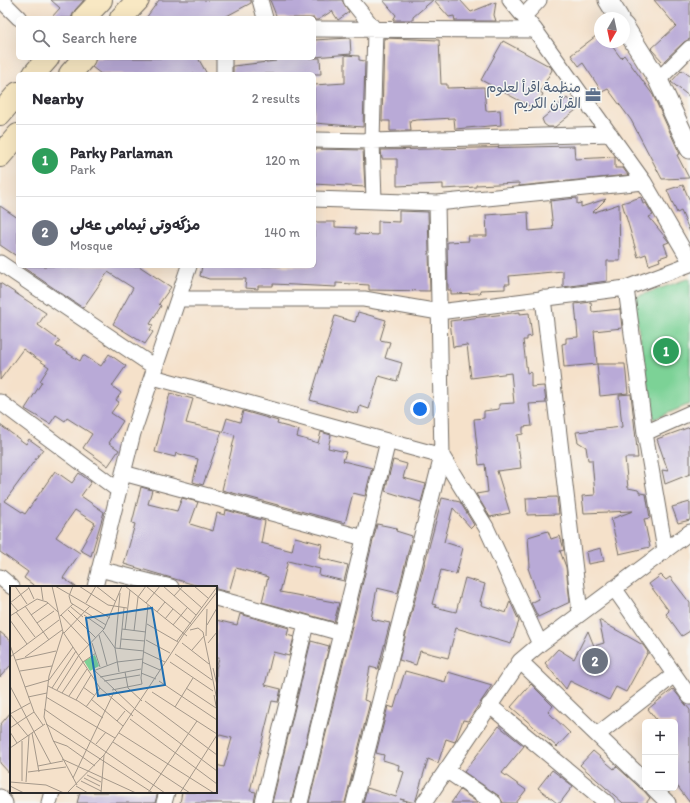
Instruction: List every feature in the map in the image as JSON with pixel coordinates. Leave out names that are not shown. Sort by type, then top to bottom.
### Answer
[{"type":"main road","points":[[86,16],[101,0]]},
{"type":"main road","points":[[123,16],[138,0]]},
{"type":"main road","points":[[36,72],[46,60]]},
{"type":"main road","points":[[0,114],[16,95]]},
{"type":"street","points":[[1,0],[17,16]]},
{"type":"street","points":[[260,0],[264,16]]},
{"type":"street","points":[[351,0],[375,30],[372,141],[374,200]]},
{"type":"street","points":[[510,0],[524,16],[644,182],[690,261]]},
{"type":"street","points":[[524,16],[539,0]]},
{"type":"street","points":[[608,0],[615,12]]},
{"type":"street","points":[[316,29],[534,30]]},
{"type":"street","points":[[630,36],[658,80],[690,149]]},
{"type":"street","points":[[658,80],[690,48]]},
{"type":"street","points":[[224,60],[224,72]]},
{"type":"street","points":[[316,140],[372,141],[610,134]]},
{"type":"street","points":[[316,199],[437,203],[644,182]]},
{"type":"street","points":[[354,803],[442,456],[437,203]]},
{"type":"street","points":[[0,263],[154,373],[442,456],[486,527],[540,644]]},
{"type":"street","points":[[180,299],[364,298],[440,312],[626,288],[690,264]]},
{"type":"street","points":[[95,586],[133,433],[180,299],[188,268]]},
{"type":"street","points":[[626,288],[645,433],[665,550]]},
{"type":"street","points":[[543,298],[580,613]]},
{"type":"street","points":[[0,402],[118,490]]},
{"type":"street","points":[[645,433],[690,413]]},
{"type":"street","points":[[300,803],[388,441]]},
{"type":"street","points":[[123,473],[364,538]]},
{"type":"street","points":[[424,803],[520,661],[580,613],[690,532]]},
{"type":"street","points":[[99,569],[167,586]]},
{"type":"street","points":[[0,578],[11,586]]},
{"type":"street","points":[[614,588],[690,697]]},
{"type":"street","points":[[217,599],[341,632]]},
{"type":"street","points":[[263,803],[306,624]]},
{"type":"street","points":[[520,661],[642,778]]},
{"type":"street","points":[[597,735],[674,675]]},
{"type":"street","points":[[490,705],[607,803]]},
{"type":"street","points":[[446,770],[494,803]]},
{"type":"street","points":[[656,791],[668,803]]},
{"type":"street","points":[[49,803],[52,793]]},
{"type":"street","points":[[164,803],[167,793]]},
{"type":"street","points":[[0,797],[6,803]]},
{"type":"green space","points":[[690,278],[690,404],[654,419],[633,298]]},
{"type":"building","points":[[51,0],[84,0],[72,16],[53,16],[60,8]]},
{"type":"building","points":[[159,0],[251,0],[251,3],[227,16],[147,16]]},
{"type":"building","points":[[270,0],[342,0],[349,12],[338,20],[332,11],[318,20],[316,20],[316,16],[276,16]]},
{"type":"building","points":[[383,0],[433,0],[413,17],[413,20],[393,20],[396,15]]},
{"type":"building","points":[[434,0],[460,0],[471,12],[496,2],[494,15],[496,21],[455,21],[454,16],[449,17]]},
{"type":"building","points":[[654,0],[690,0],[690,39],[684,42],[663,62],[651,49],[676,26]]},
{"type":"building","points":[[350,38],[351,54],[316,57],[316,40]]},
{"type":"building","points":[[384,38],[439,40],[441,84],[447,84],[447,88],[484,87],[486,111],[500,110],[501,125],[455,129],[454,118],[417,120],[410,121],[411,131],[390,131],[390,121],[382,121]]},
{"type":"building","points":[[594,38],[594,48],[614,48],[621,58],[624,55],[653,95],[680,154],[677,155],[689,178],[662,179],[631,120],[608,89],[602,92],[583,63],[579,66],[571,55]]},
{"type":"building","points":[[503,41],[551,67],[552,70],[540,92],[543,94],[535,109],[481,80]]},
{"type":"building","points":[[345,55],[359,56],[359,60],[365,61],[363,127],[316,123],[316,85],[345,83]]},
{"type":"building","points":[[316,58],[320,58],[321,74],[316,74],[316,72],[233,72],[233,66],[276,61],[316,60]]},
{"type":"building","points":[[95,60],[199,60],[206,72],[98,72],[92,67]]},
{"type":"building","points":[[682,70],[690,76],[690,97],[671,82]]},
{"type":"building","points":[[567,98],[576,110],[555,127],[548,127],[544,124],[542,119]]},
{"type":"building","points":[[574,146],[575,159],[615,157],[615,168],[623,168],[628,175],[519,186],[519,183],[476,185],[476,187],[443,189],[443,184],[397,186],[397,159],[382,159],[381,150]]},
{"type":"building","points":[[316,149],[363,150],[365,187],[316,184]]},
{"type":"building","points":[[683,185],[690,201],[690,232],[681,211],[677,213],[667,190]]},
{"type":"building","points":[[641,197],[643,204],[646,203],[653,215],[649,217],[669,242],[664,244],[668,255],[659,258],[660,261],[649,265],[646,254],[638,257],[622,203]]},
{"type":"building","points":[[577,198],[577,204],[581,203],[581,207],[606,199],[592,213],[619,204],[620,261],[607,261],[607,281],[563,287],[563,271],[509,276],[510,284],[505,284],[505,289],[480,290],[481,293],[451,294],[451,290],[448,290],[447,242],[469,241],[468,236],[487,236],[486,215],[528,212],[529,231],[553,229],[550,201]]},
{"type":"building","points":[[0,206],[16,217],[16,256],[0,245]]},
{"type":"building","points":[[399,211],[428,212],[430,291],[369,290],[369,285],[336,283],[336,287],[273,284],[273,286],[258,286],[258,289],[245,288],[246,279],[209,279],[200,276],[202,268],[316,268],[316,222],[335,222],[335,227],[356,228],[355,234],[378,235],[378,221],[399,222]]},
{"type":"building","points":[[24,268],[142,268],[171,287],[159,304],[161,306],[150,324],[153,325],[150,330],[153,332],[145,344],[113,324],[133,288],[108,272],[83,308]]},
{"type":"building","points":[[0,283],[46,313],[38,325],[60,341],[56,346],[80,361],[83,355],[101,366],[109,354],[126,366],[112,386],[121,393],[116,400],[119,402],[111,413],[123,421],[109,443],[119,450],[108,466],[83,448],[92,434],[67,418],[65,421],[56,415],[50,424],[25,409],[42,382],[40,381],[49,367],[23,349],[0,380]]},
{"type":"building","points":[[591,302],[592,312],[620,309],[622,328],[594,331],[597,364],[564,367],[562,344],[566,343],[566,338],[578,337],[575,304]]},
{"type":"building","points":[[358,312],[386,320],[380,340],[390,342],[385,358],[402,363],[397,381],[379,376],[369,409],[360,406],[358,414],[310,400],[335,316],[355,322]]},
{"type":"building","points":[[520,312],[520,314],[529,313],[532,336],[527,337],[527,340],[523,340],[527,373],[531,372],[531,387],[544,386],[546,403],[529,404],[532,426],[523,427],[523,434],[517,435],[521,468],[497,471],[510,513],[490,517],[476,494],[488,492],[485,464],[479,465],[474,419],[484,418],[484,411],[499,409],[499,404],[514,403],[511,373],[471,378],[467,345],[453,347],[450,321]]},
{"type":"building","points":[[597,364],[625,364],[628,393],[600,396]]},
{"type":"building","points":[[170,393],[193,399],[186,423],[222,431],[203,485],[193,482],[198,459],[176,453],[175,457],[155,452]]},
{"type":"building","points":[[631,394],[638,458],[625,458],[628,488],[638,490],[640,493],[646,494],[650,518],[644,519],[650,547],[619,554],[611,519],[633,511],[584,513],[582,496],[595,495],[592,460],[588,460],[586,447],[578,442],[576,432],[622,427],[619,395]]},
{"type":"building","points":[[243,411],[278,421],[277,424],[299,430],[297,437],[318,443],[321,432],[331,435],[328,448],[346,452],[343,461],[372,468],[365,496],[353,493],[345,523],[222,490],[235,435],[223,431],[227,418],[240,422]]},
{"type":"building","points":[[0,425],[26,444],[29,439],[43,449],[5,501],[25,514],[55,471],[72,483],[79,473],[91,482],[81,496],[104,512],[91,556],[80,550],[95,523],[75,510],[56,537],[80,553],[63,578],[75,586],[35,586],[24,578],[28,572],[0,552]]},
{"type":"building","points":[[690,427],[690,474],[665,484],[662,470],[668,471],[657,439]]},
{"type":"building","points":[[393,460],[407,464],[403,478],[426,484],[421,502],[385,491]]},
{"type":"building","points":[[141,487],[152,490],[148,504],[177,511],[182,498],[198,502],[190,524],[213,531],[217,513],[225,515],[226,510],[265,521],[261,543],[292,551],[295,537],[322,544],[319,558],[348,565],[344,581],[319,575],[320,569],[288,561],[280,592],[339,603],[334,622],[262,602],[268,577],[236,568],[229,592],[217,589],[217,586],[199,586],[124,564],[135,524],[132,523]]},
{"type":"building","points":[[557,497],[559,514],[527,515],[526,498]]},
{"type":"building","points":[[442,498],[460,502],[474,525],[471,528],[453,508],[444,542],[463,548],[456,574],[441,570],[432,604],[436,605],[435,607],[456,612],[465,578],[485,584],[480,602],[482,602],[481,605],[506,613],[510,601],[519,621],[511,644],[456,628],[448,658],[420,651],[416,665],[399,660]]},
{"type":"building","points":[[690,502],[690,520],[678,523],[672,507]]},
{"type":"building","points":[[377,524],[397,528],[396,531],[412,536],[398,593],[377,588],[371,619],[390,623],[378,669],[370,667],[364,700],[370,702],[345,803],[309,803]]},
{"type":"building","points":[[548,531],[551,539],[560,536],[564,550],[560,551],[566,567],[570,602],[538,617],[531,603],[539,599],[528,568],[530,567],[528,537]]},
{"type":"building","points":[[601,548],[604,561],[588,564],[586,552]]},
{"type":"building","points":[[661,575],[666,580],[670,577],[690,603],[690,631],[682,636],[666,614],[669,611],[649,584]]},
{"type":"building","points":[[240,614],[289,628],[287,635],[294,637],[289,656],[273,652],[265,685],[281,689],[278,702],[272,701],[250,791],[256,792],[254,803],[180,803],[182,793],[217,793],[217,765],[224,767],[232,738],[217,734],[217,665],[219,657],[217,656],[217,620],[237,625]]},
{"type":"building","points":[[599,620],[643,645],[648,652],[626,692],[616,687],[609,700],[570,681],[566,689],[545,663],[558,649],[574,659],[588,631],[594,646],[604,643]]},
{"type":"building","points":[[0,632],[10,640],[10,666],[0,677]]},
{"type":"building","points":[[311,641],[329,646],[291,803],[272,803]]},
{"type":"building","points":[[405,671],[445,682],[448,672],[492,685],[468,721],[463,720],[455,742],[446,739],[438,763],[428,759],[415,803],[400,799],[407,801],[406,803],[363,803],[367,788],[396,797],[404,772],[398,770],[399,765],[383,760],[384,755],[376,753],[388,706],[394,708]]},
{"type":"building","points":[[531,684],[553,706],[548,712],[570,733],[557,747],[511,707]]},
{"type":"building","points":[[673,689],[690,710],[690,803],[678,787],[678,719],[656,719],[648,709]]},
{"type":"building","points":[[10,713],[10,774],[0,763],[0,725]]},
{"type":"building","points":[[499,726],[524,746],[502,773],[526,790],[516,803],[503,803],[499,796],[464,772]]},
{"type":"building","points":[[593,751],[614,769],[616,766],[650,798],[646,803],[623,803],[580,765]]},
{"type":"building","points":[[552,770],[573,786],[560,803],[557,803],[538,788]]},
{"type":"building","points":[[460,790],[478,803],[451,803]]},
{"type":"building","points":[[80,793],[158,793],[155,803],[77,803]]},
{"type":"place","name":"منظمة اقرأ لعلوم القرآن الكريم","points":[[593,95]]},
{"type":"place","name":"Parky Parlaman","points":[[666,351]]},
{"type":"place","name":"مزگەوتی ئیمامی عەلی","points":[[595,661]]}]
